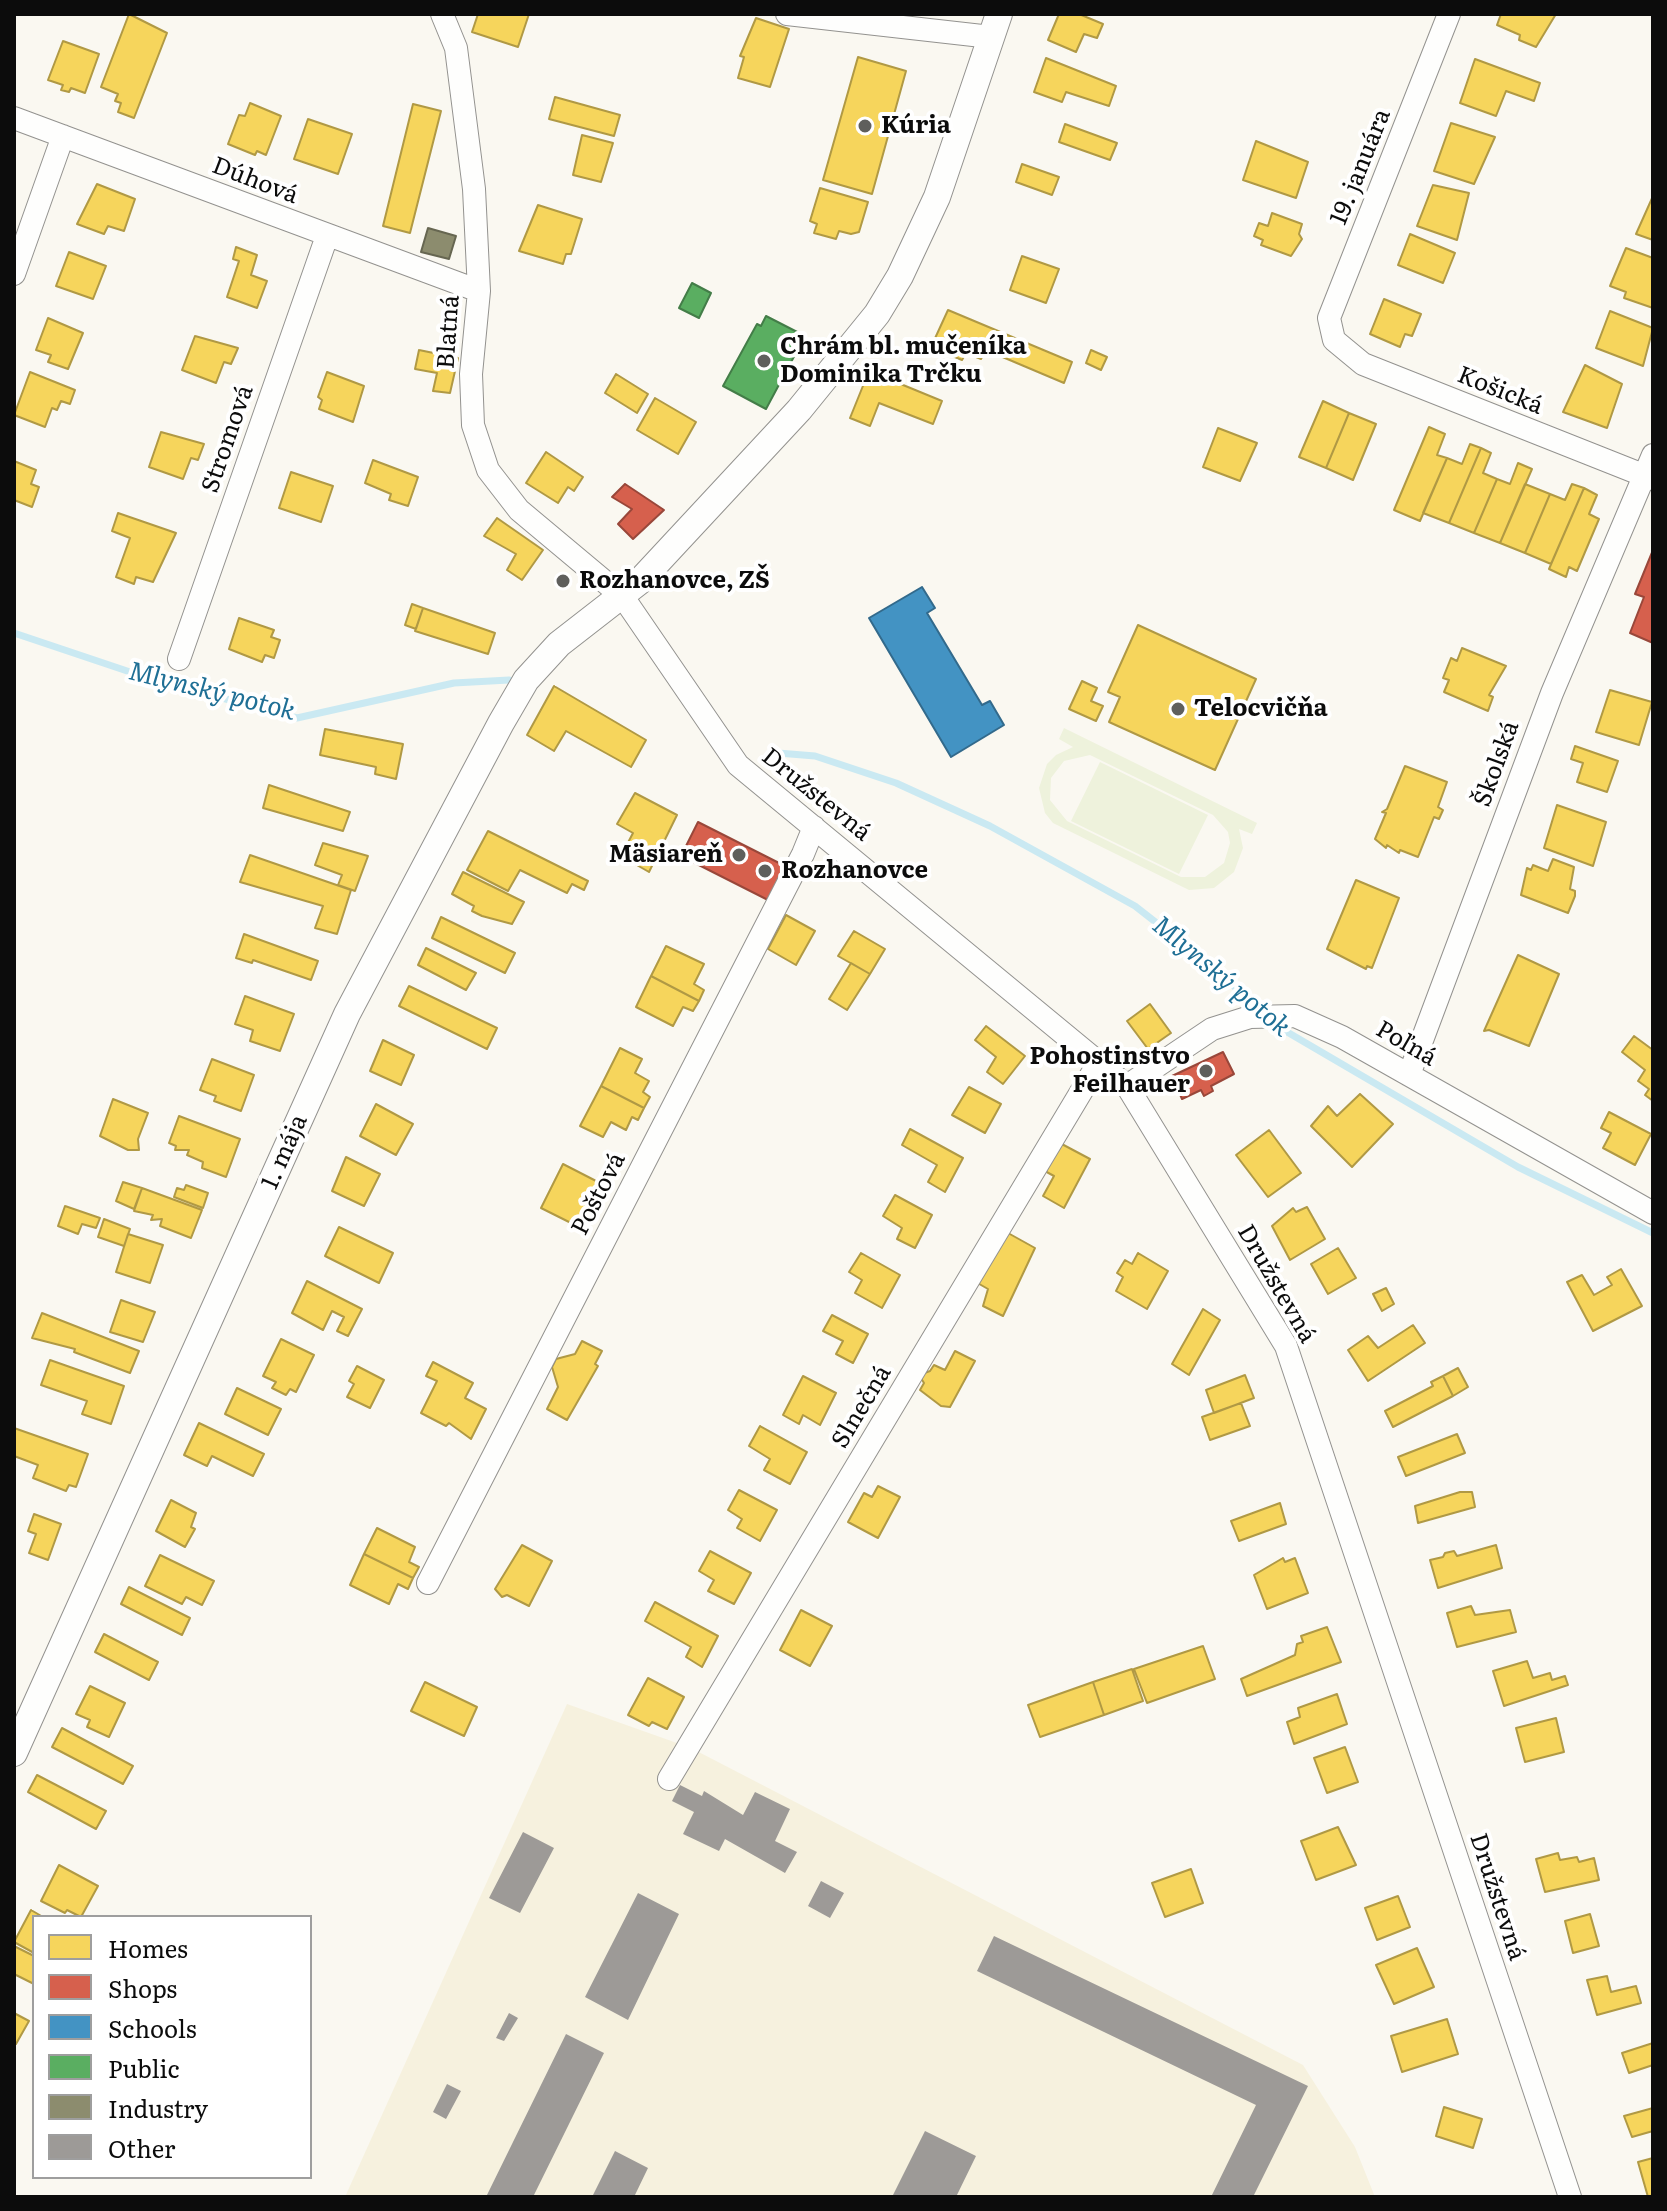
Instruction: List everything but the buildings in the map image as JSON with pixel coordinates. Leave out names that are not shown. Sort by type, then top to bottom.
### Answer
[{"type":"street","name":"Blatná","points":[[442,14],[458,63],[474,189],[479,291],[471,374],[473,425],[488,470],[519,510],[623,597]]},
{"type":"street","points":[[787,14],[995,25]]},
{"type":"street","name":"19. januára","points":[[1334,340],[1329,318],[1449,14]]},
{"type":"street","name":"1. mája","points":[[14,1753],[347,1014],[468,782],[526,680],[559,644],[623,597],[799,410],[877,314],[900,276],[937,197],[995,25]]},
{"type":"street","name":"Dúhová","points":[[14,118],[479,291]]},
{"type":"street","points":[[14,274],[63,136]]},
{"type":"street","name":"Stromová","points":[[179,659],[327,236]]},
{"type":"street","name":"Košická","points":[[1334,340],[1363,364],[1650,470]]},
{"type":"street","name":"Školská","points":[[1409,1075],[1552,693],[1650,470]]},
{"type":"street","name":"Družstevná","points":[[623,597],[738,765],[1127,1086],[1286,1346],[1570,2197]]},
{"type":"street","name":"Poštová","points":[[428,1583],[800,861],[814,827]]},
{"type":"street","name":"Poľná","points":[[1127,1086],[1212,1029],[1250,1017],[1295,1016],[1342,1037],[1653,1213]]},
{"type":"street","name":"Slnečná","points":[[669,1779],[1099,1062]]},
{"type":"shaded area","points":[[567,1704],[691,1748],[1303,2065],[1355,2147],[1375,2197],[345,2197]]},
{"type":"green space","points":[[1064,728],[1257,823],[1252,834],[1239,829],[1243,848],[1234,872],[1214,888],[1189,890],[1053,823],[1045,813],[1039,788],[1047,764],[1056,755],[1073,747],[1059,739]],"holes":[[[1090,755],[1213,815],[1228,832],[1230,843],[1224,863],[1205,877],[1181,877],[1067,821],[1050,800],[1051,778],[1064,761]]]},
{"type":"green space","points":[[1100,762],[1208,815],[1179,874],[1071,821]]},
{"type":"waterway","name":"Mlynský potok","points":[[14,633],[151,679],[297,718],[454,683],[509,680]]},
{"type":"waterway","name":"Mlynský potok","points":[[778,753],[815,756],[896,783],[990,826],[1135,906],[1218,971],[1259,1010]]},
{"type":"waterway","name":"Mlynský potok","points":[[1270,1022],[1518,1167],[1653,1233]]},
{"type":"place","name":"Kúria","points":[[865,126]]},
{"type":"place","name":"Chrám bl. mučeníka Dominika Trčku","points":[[764,361]]},
{"type":"place","name":"Rozhanovce, ZŠ","points":[[563,581]]},
{"type":"place","name":"Telocvičňa","points":[[1178,709]]},
{"type":"place","name":"Mäsiareň","points":[[739,855]]},
{"type":"place","name":"Rozhanovce","points":[[765,871]]},
{"type":"place","name":"Pohostinstvo Feilhauer","points":[[1206,1071]]}]
